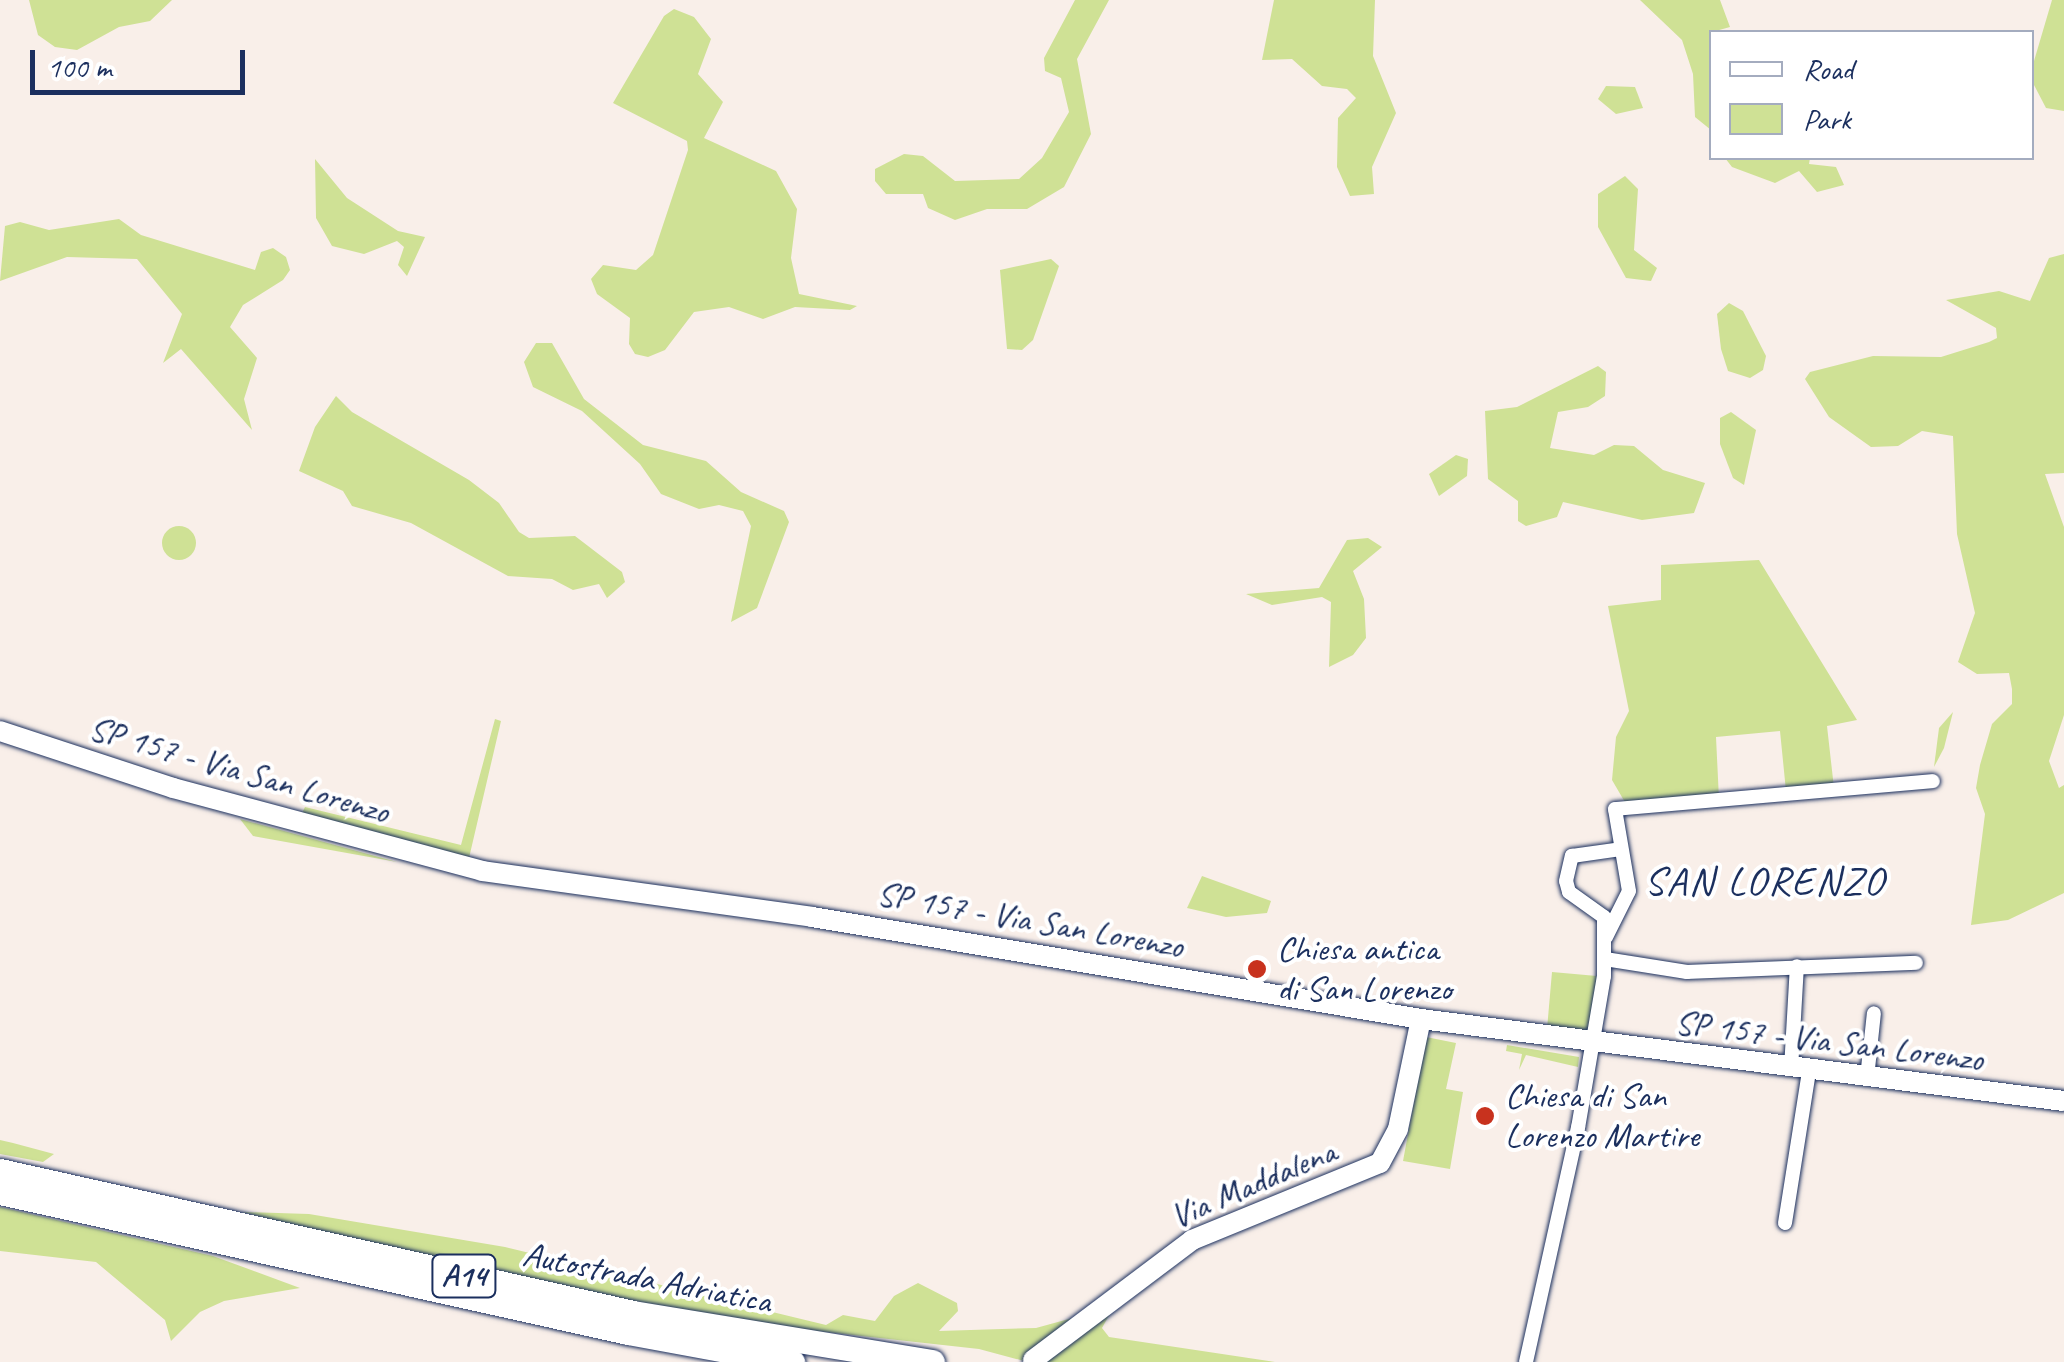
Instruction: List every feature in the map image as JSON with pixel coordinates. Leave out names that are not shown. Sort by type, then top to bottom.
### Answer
[{"type":"highway","name":"Autostrada Adriatica","points":[[0,1171],[633,1312],[932,1362]]},
{"type":"highway","name":"Autostrada Adriatica","points":[[0,1192],[628,1332],[792,1362]]},
{"type":"main road","name":"SP 157 - Via San Lorenzo","points":[[0,730],[172,788],[482,871],[812,917],[1421,1019],[1800,1071],[2064,1101]]},
{"type":"main road","name":"Via Maddalena","points":[[1034,1360],[1192,1240],[1380,1163],[1398,1129],[1421,1019]]},
{"type":"street","points":[[1605,938],[1629,891],[1615,809],[1933,781]]},
{"type":"street","points":[[1526,1362],[1594,1044],[1605,960],[1604,917],[1569,892],[1566,880],[1572,856],[1622,849]]},
{"type":"street","points":[[1605,960],[1687,972],[1916,963]]},
{"type":"street","points":[[1785,1223],[1800,1071],[1797,966]]},
{"type":"street","points":[[1867,1078],[1874,1012]]},
{"type":"green space","points":[[29,0],[172,0],[150,21],[119,27],[77,50],[55,47],[38,35]]},
{"type":"green space","points":[[1075,0],[1109,0],[1077,59],[1091,134],[1064,187],[1027,209],[987,209],[955,220],[928,208],[923,194],[886,194],[875,181],[875,169],[904,154],[923,156],[955,181],[1019,179],[1042,158],[1069,112],[1061,78],[1045,71],[1044,58]]},
{"type":"green space","points":[[1274,0],[1375,0],[1373,56],[1396,113],[1372,167],[1374,194],[1350,196],[1337,167],[1338,118],[1356,98],[1347,89],[1322,86],[1292,59],[1262,60]]},
{"type":"green space","points":[[1640,0],[1720,0],[1730,27],[1709,30],[1709,128],[1695,117],[1693,74],[1682,40]]},
{"type":"green space","points":[[2052,0],[2064,0],[2064,111],[2046,108],[2034,85],[2034,61]]},
{"type":"green space","points":[[674,9],[694,17],[711,39],[698,74],[723,102],[704,138],[776,171],[797,209],[791,258],[799,294],[857,306],[850,310],[795,307],[763,319],[729,307],[694,312],[665,350],[648,357],[635,354],[629,344],[630,318],[597,294],[591,279],[603,265],[636,270],[653,255],[688,150],[687,141],[613,103],[664,16]]},
{"type":"green space","points":[[1606,86],[1635,87],[1643,108],[1616,114],[1598,99]]},
{"type":"green space","points":[[315,159],[347,198],[398,231],[425,237],[407,276],[398,265],[404,247],[397,241],[364,254],[332,246],[316,218]]},
{"type":"green space","points":[[1727,160],[1810,160],[1809,164],[1836,167],[1844,185],[1817,192],[1799,171],[1775,183],[1732,167]]},
{"type":"green space","points":[[1625,176],[1638,189],[1634,250],[1657,268],[1651,281],[1626,278],[1598,227],[1598,194]]},
{"type":"green space","points":[[119,219],[141,235],[255,270],[261,252],[273,248],[286,257],[290,270],[283,280],[243,305],[230,327],[257,358],[244,399],[252,430],[181,349],[163,363],[182,314],[137,259],[67,257],[0,281],[5,226],[20,222],[49,230]]},
{"type":"green space","points":[[2064,254],[2064,473],[2045,474],[2064,527],[2064,715],[2049,761],[2059,788],[2064,785],[2064,893],[2008,920],[1971,925],[1985,814],[1976,788],[1992,724],[2012,704],[2012,689],[2009,673],[1977,674],[1958,662],[1975,613],[1957,534],[1953,436],[1922,431],[1898,446],[1871,447],[1829,417],[1805,379],[1810,372],[1873,356],[1941,357],[1989,342],[1997,338],[1996,328],[1946,300],[1999,291],[2030,301],[2049,258]]},
{"type":"green space","points":[[1051,259],[1059,266],[1033,340],[1022,350],[1007,349],[1000,270]]},
{"type":"green space","points":[[1729,303],[1743,311],[1766,356],[1763,370],[1750,378],[1728,371],[1721,349],[1717,314]]},
{"type":"green space","points":[[536,343],[552,343],[584,399],[643,445],[706,461],[741,492],[784,511],[789,522],[757,608],[731,622],[751,526],[743,511],[719,505],[699,509],[661,494],[640,464],[582,411],[533,387],[524,362]]},
{"type":"green space","points":[[1598,366],[1606,372],[1605,396],[1588,407],[1558,412],[1550,448],[1594,455],[1614,445],[1634,446],[1663,470],[1705,483],[1694,513],[1642,520],[1563,502],[1557,517],[1526,526],[1518,521],[1518,501],[1488,479],[1485,411],[1517,407]]},
{"type":"green space","points":[[336,396],[352,412],[469,480],[499,503],[519,532],[529,538],[575,536],[622,572],[625,582],[607,598],[599,584],[573,590],[552,579],[508,576],[411,523],[352,506],[343,491],[299,471],[315,427]]},
{"type":"green space","points":[[1731,412],[1756,430],[1744,485],[1733,478],[1720,444],[1720,418]]},
{"type":"green space","points":[[1456,455],[1468,459],[1467,476],[1439,496],[1429,474]]},
{"type":"green space","points":[[179,526],[191,531],[196,543],[191,555],[179,560],[167,555],[162,543],[167,531]]},
{"type":"green space","points":[[1368,538],[1382,547],[1353,571],[1364,599],[1366,638],[1353,655],[1329,667],[1331,602],[1322,597],[1272,605],[1246,594],[1319,588],[1347,540]]},
{"type":"green space","points":[[1759,560],[1857,720],[1827,726],[1834,788],[1786,791],[1780,731],[1716,737],[1719,799],[1626,804],[1612,780],[1616,737],[1629,711],[1608,606],[1661,600],[1661,565]]},
{"type":"green space","points":[[1953,712],[1944,748],[1934,767],[1939,728]]},
{"type":"green space","points":[[495,719],[501,721],[469,858],[299,819],[305,807],[461,845]]},
{"type":"green space","points":[[240,819],[397,862],[253,836]]},
{"type":"green space","points":[[1202,876],[1271,901],[1267,913],[1226,917],[1187,908]]},
{"type":"green space","points":[[1552,972],[1597,976],[1592,1033],[1547,1029]]},
{"type":"green space","points":[[1426,1037],[1456,1043],[1446,1089],[1463,1092],[1450,1169],[1403,1161]]},
{"type":"green space","points":[[1507,1045],[1579,1057],[1578,1067],[1526,1055],[1519,1070],[1522,1054],[1506,1051]]},
{"type":"green space","points":[[0,1140],[54,1154],[43,1162],[0,1154]]},
{"type":"green space","points":[[0,1207],[213,1256],[300,1288],[224,1301],[200,1312],[171,1341],[165,1320],[96,1262],[0,1251]]},
{"type":"green space","points":[[242,1212],[309,1214],[505,1247],[826,1325],[843,1315],[875,1321],[894,1296],[918,1283],[957,1303],[958,1311],[939,1331],[1036,1328],[1076,1317],[1024,1361],[979,1349],[752,1324],[513,1278]]},
{"type":"green space","points":[[1111,1312],[1102,1328],[1109,1337],[1275,1362],[1036,1362]]},
{"type":"place","name":"Chiesa antica di San Lorenzo","points":[[1257,969]]},
{"type":"place","name":"Chiesa di San Lorenzo Martire","points":[[1485,1116]]},
{"type":"district","name":"SAN LORENZO","points":[[1765,881]]}]
